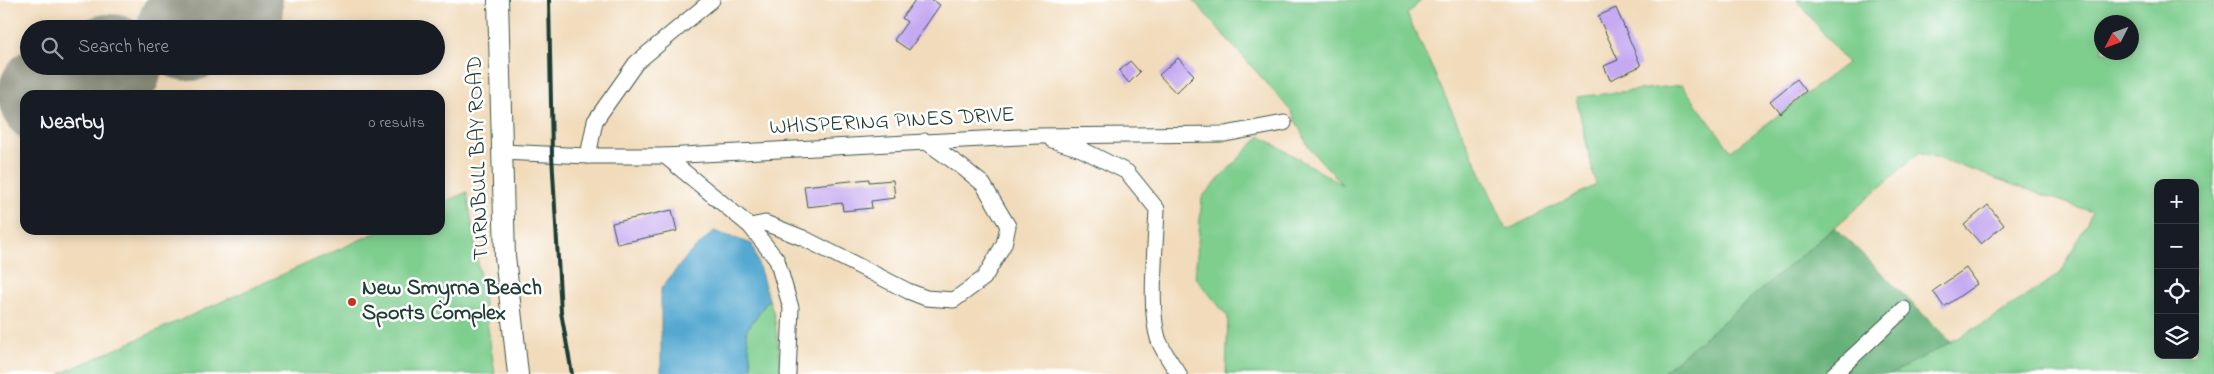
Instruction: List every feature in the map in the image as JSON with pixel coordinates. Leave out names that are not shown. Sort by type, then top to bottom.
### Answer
[{"type":"street","name":"TURNBULL BAY ROAD","points":[[498,0],[505,256],[518,374]]},
{"type":"street","points":[[588,156],[595,121],[636,63],[712,0]]},
{"type":"street","name":"WHISPERING PINES DRIVE","points":[[502,152],[588,156],[665,156],[1039,136],[1225,134],[1284,122]]},
{"type":"street","points":[[1039,136],[1081,149],[1127,172],[1158,209],[1154,306],[1158,339],[1166,357],[1179,374]]},
{"type":"street","points":[[750,226],[766,223],[803,238],[908,291],[926,298],[954,300],[984,278],[1004,244],[1008,226],[983,184],[925,141]]},
{"type":"street","points":[[665,156],[750,226],[777,260],[791,308],[788,374]]},
{"type":"street","points":[[1834,374],[1904,309]]},
{"type":"green space","points":[[1193,0],[1422,0],[1407,14],[1507,230],[1596,185],[1576,97],[1682,85],[1731,151],[1847,63],[1797,0],[2214,0],[2214,374],[1891,374],[1987,322],[2061,273],[2092,212],[1920,152],[1835,227],[1661,374],[1226,374],[1228,317],[1195,277],[1202,197],[1260,136],[1343,185],[1309,148],[1291,111]]},
{"type":"green space","name":"New Smyrna Beach Sports Complex","points":[[467,192],[495,374],[60,374],[371,235],[445,235],[445,202]]},
{"type":"green space","points":[[1835,227],[1951,342],[1891,374],[1661,374]]},
{"type":"green space","points":[[769,299],[774,314],[782,374],[739,374],[752,367],[746,331]]},
{"type":"water","points":[[714,231],[752,244],[769,299],[746,331],[752,367],[739,374],[661,374],[661,288],[689,254]]},
{"type":"building","points":[[915,0],[933,0],[940,5],[909,50],[894,40],[907,22],[902,18]]},
{"type":"building","points":[[1616,8],[1641,66],[1610,80],[1604,66],[1618,60],[1598,16]]},
{"type":"building","points":[[1178,58],[1194,75],[1176,93],[1159,75]]},
{"type":"building","points":[[1130,61],[1140,72],[1129,83],[1119,71]]},
{"type":"building","points":[[1797,79],[1806,91],[1780,113],[1770,101]]},
{"type":"building","points":[[869,179],[869,182],[893,180],[895,198],[871,201],[872,208],[843,211],[842,203],[807,207],[804,186]]},
{"type":"building","points":[[1988,205],[2004,225],[1981,244],[1964,225]]},
{"type":"building","points":[[672,210],[677,231],[617,244],[612,223]]},
{"type":"building","points":[[1966,268],[1977,284],[1944,307],[1933,291]]},
{"type":"taxiway","points":[[211,0],[218,15]]},
{"type":"runway","points":[[208,20],[231,9]]},
{"type":"runway","points":[[60,90],[91,75]]},
{"type":"railway","points":[[549,0],[552,155],[561,312],[572,374]]},
{"type":"place","name":"New Smyrna Beach Sports Complex","points":[[352,302]]}]
